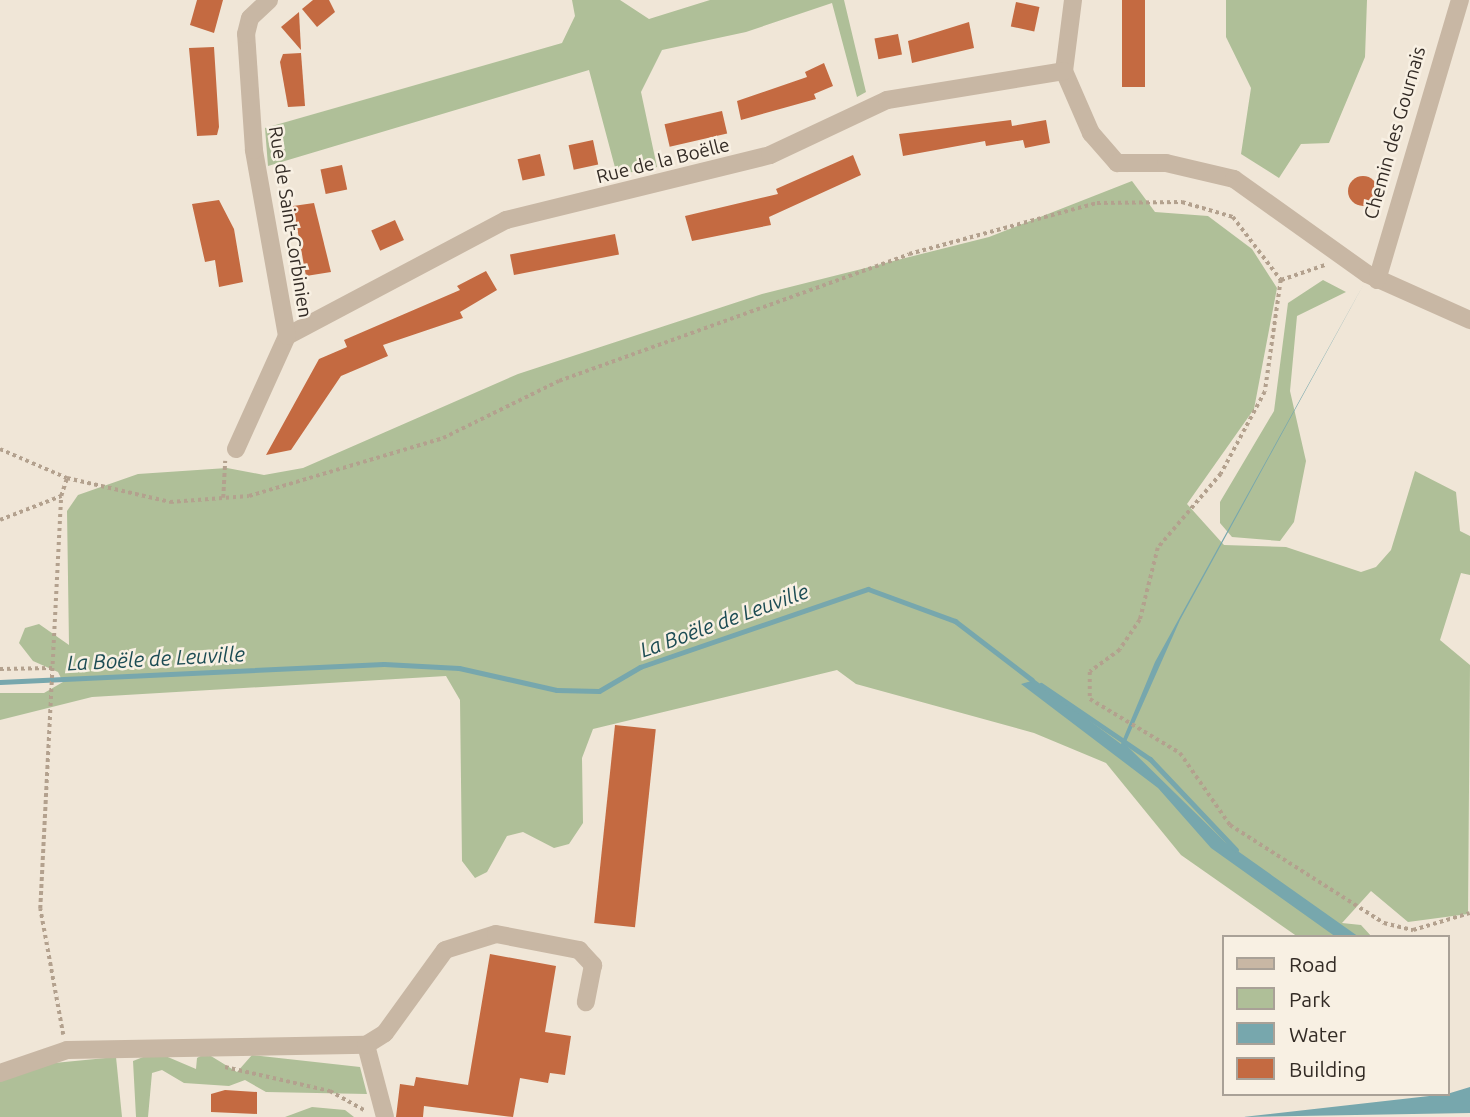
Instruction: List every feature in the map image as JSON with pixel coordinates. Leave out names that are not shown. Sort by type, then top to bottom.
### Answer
[{"type":"street","name":"Rue de Saint-Corbinien","points":[[236,449],[287,336],[254,150],[246,34],[250,18],[269,0]]},
{"type":"street","points":[[1073,0],[1064,72],[1091,133],[1117,163],[1166,163],[1234,180],[1377,280],[1470,320]]},
{"type":"street","name":"Chemin des Gournais","points":[[1377,280],[1428,92],[1460,0]]},
{"type":"street","name":"Rue de la Boëlle","points":[[287,336],[506,220],[770,155],[887,100],[1064,72]]},
{"type":"street","points":[[0,1073],[67,1050],[366,1045],[385,1032],[445,950],[496,934],[579,950],[593,965],[586,1002]]},
{"type":"street","points":[[366,1045],[381,1116]]},
{"type":"path","points":[[0,449],[67,478],[170,502],[223,498],[443,439],[559,381],[909,254],[1097,203],[1182,202],[1233,217],[1281,280],[1265,392],[1221,474],[1158,548],[1131,638],[1090,673],[1090,699],[1123,723],[1180,753],[1230,825],[1384,923],[1413,930],[1470,913]]},
{"type":"path","points":[[1281,280],[1326,265],[1333,250]]},
{"type":"path","points":[[223,498],[220,466],[236,449]]},
{"type":"path","points":[[67,478],[61,496],[40,909],[48,978],[67,1050]]},
{"type":"path","points":[[0,520],[61,496]]},
{"type":"path","points":[[0,669],[52,668]]},
{"type":"path","points":[[220,1066],[330,1091],[381,1116]]},
{"type":"green space","points":[[572,0],[620,0],[649,19],[710,0],[844,0],[866,92],[857,97],[832,3],[746,32],[662,50],[641,92],[657,167],[617,175],[589,70],[268,166],[265,128],[562,43],[575,16]]},
{"type":"green space","points":[[1226,0],[1367,0],[1365,57],[1329,143],[1301,144],[1279,178],[1241,154],[1251,88],[1226,37]]},
{"type":"green space","points":[[1132,181],[1155,212],[1208,216],[1252,249],[1277,288],[1254,409],[1187,504],[1224,545],[1286,547],[1361,572],[1376,567],[1391,550],[1415,471],[1456,492],[1460,531],[1470,536],[1470,575],[1461,573],[1440,640],[1470,665],[1468,914],[1408,922],[1371,891],[1342,923],[1361,925],[1370,935],[1295,935],[1181,855],[1106,763],[1034,733],[856,684],[837,670],[593,729],[582,758],[583,823],[569,844],[554,848],[523,832],[507,836],[487,872],[475,878],[462,861],[460,700],[446,676],[92,697],[0,720],[0,693],[44,693],[63,682],[58,672],[33,661],[19,643],[25,628],[39,624],[69,645],[67,511],[78,495],[138,474],[227,468],[264,475],[303,468],[518,374],[762,294],[989,237]]},
{"type":"green space","points":[[1323,280],[1346,292],[1297,316],[1290,391],[1306,461],[1294,522],[1280,541],[1232,537],[1220,523],[1220,502],[1274,411],[1288,303]]},
{"type":"green space","points":[[156,1052],[196,1069],[197,1058],[206,1053],[237,1072],[252,1055],[360,1067],[367,1094],[266,1092],[245,1080],[229,1086],[184,1083],[162,1070],[152,1073],[148,1117],[136,1117],[133,1061]]},
{"type":"green space","points":[[116,1057],[122,1117],[0,1117],[0,1081],[44,1064]]},
{"type":"green space","points":[[312,1107],[345,1110],[354,1117],[285,1117]]},
{"type":"water","points":[[1366,280],[1180,620],[1125,744],[1225,842],[1356,935],[1333,935],[1211,848],[1158,788],[1021,684],[1035,680],[1121,744],[1155,662]]},
{"type":"water","points":[[1470,1087],[1470,1113],[1243,1117],[1449,1096],[1449,1093]]},
{"type":"building","points":[[197,0],[223,0],[214,33],[190,25]]},
{"type":"building","points":[[313,0],[329,0],[335,12],[317,27],[302,9]]},
{"type":"building","points":[[1122,0],[1145,0],[1145,87],[1122,87]]},
{"type":"building","points":[[1016,2],[1039,7],[1034,31],[1011,26]]},
{"type":"building","points":[[299,12],[301,50],[281,27]]},
{"type":"building","points":[[969,22],[974,48],[912,63],[908,41]]},
{"type":"building","points":[[898,34],[902,55],[878,59],[874,39]]},
{"type":"building","points":[[214,47],[219,127],[217,135],[197,136],[189,48]]},
{"type":"building","points":[[301,53],[305,106],[288,107],[280,62],[283,54]]},
{"type":"building","points":[[824,63],[833,86],[814,94],[816,99],[741,120],[737,101],[807,77],[805,72]]},
{"type":"building","points":[[722,111],[727,133],[670,147],[665,124]]},
{"type":"building","points":[[1011,120],[1012,126],[1046,120],[1050,143],[1025,148],[1023,140],[986,146],[985,141],[903,156],[899,134]]},
{"type":"building","points":[[593,140],[598,164],[574,170],[569,145]]},
{"type":"building","points":[[540,154],[545,175],[523,181],[518,159]]},
{"type":"building","points":[[853,155],[861,175],[769,217],[771,225],[692,241],[685,216],[778,194],[776,189]]},
{"type":"building","points":[[342,165],[347,189],[326,194],[320,170]]},
{"type":"building","points":[[1363,176],[1369,177],[1377,185],[1377,197],[1369,205],[1363,206],[1357,205],[1349,197],[1348,191],[1349,185],[1357,177]]},
{"type":"building","points":[[219,200],[234,229],[243,282],[219,287],[215,260],[205,262],[192,204]]},
{"type":"building","points":[[314,203],[331,272],[306,276],[293,206]]},
{"type":"building","points":[[395,220],[404,240],[380,251],[371,231]]},
{"type":"building","points":[[615,234],[619,255],[514,275],[510,254]]},
{"type":"building","points":[[486,271],[497,290],[460,312],[463,318],[383,345],[388,356],[341,376],[291,450],[266,455],[319,359],[347,347],[344,340],[460,290],[457,286]]},
{"type":"building","points":[[615,725],[656,729],[635,927],[594,923]]},
{"type":"building","points":[[490,954],[556,966],[545,1032],[571,1036],[565,1075],[550,1073],[548,1083],[520,1078],[513,1117],[424,1106],[423,1117],[396,1117],[400,1084],[414,1086],[416,1077],[468,1085]]},
{"type":"building","points":[[225,1090],[257,1092],[257,1114],[211,1112],[211,1094]]},
{"type":"waterway","name":"La Boële de Leuville","points":[[0,682],[384,664],[459,668],[557,690],[599,691],[640,667],[868,589],[955,621],[1032,680]]},
{"type":"waterway","name":"La Boële de Leuville","points":[[1041,685],[1150,759],[1236,850]]}]
